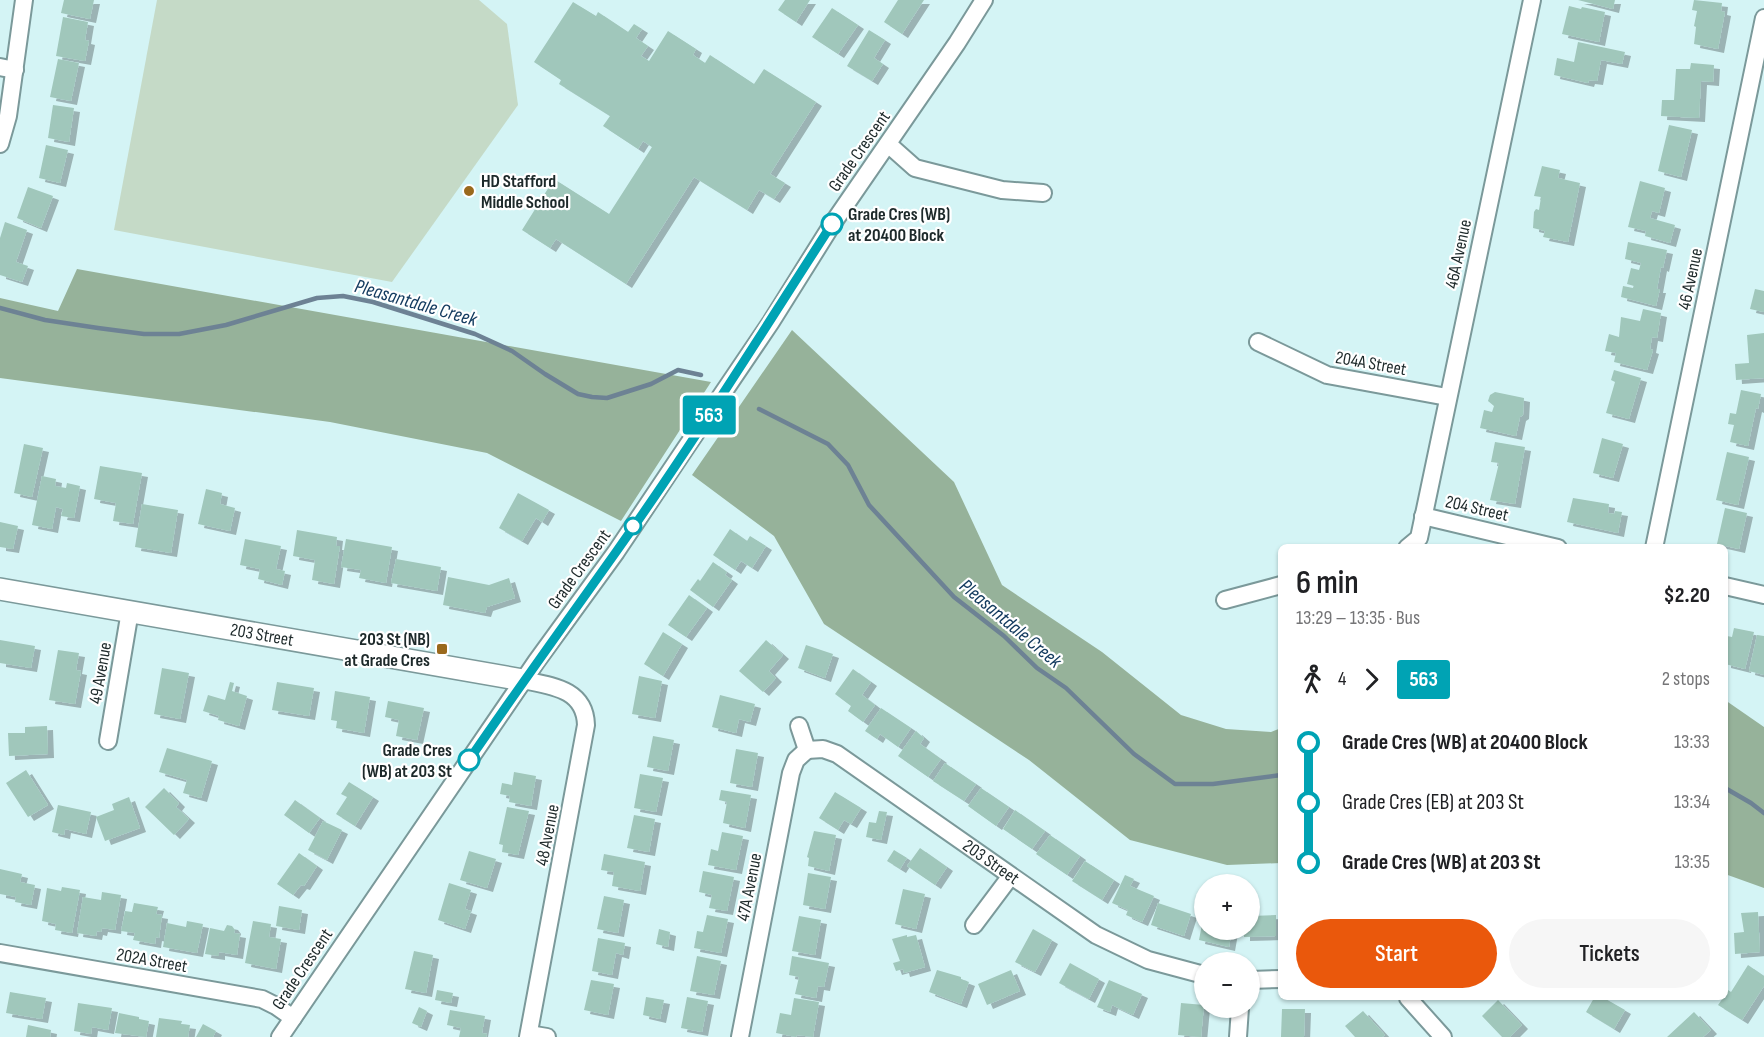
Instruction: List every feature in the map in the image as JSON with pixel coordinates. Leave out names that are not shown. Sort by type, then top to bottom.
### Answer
[{"type":"main road","name":"203 Street","points":[[0,589],[524,680]]},
{"type":"street","points":[[0,144],[8,116],[8,69],[24,0]]},
{"type":"street","name":"Grade Crescent","points":[[280,1037],[524,680],[616,552],[764,332],[833,223],[984,0]]},
{"type":"street","name":"46A Avenue","points":[[1423,516],[1532,0]]},
{"type":"street","name":"46 Avenue","points":[[1655,544],[1764,18]]},
{"type":"street","points":[[888,144],[915,168],[1002,190],[1043,194]]},
{"type":"street","name":"204A Street","points":[[1258,342],[1326,375],[1448,397]]},
{"type":"street","name":"204 Street","points":[[1412,544],[1419,538],[1423,516],[1541,544]]},
{"type":"street","points":[[1225,600],[1278,586]]},
{"type":"street","points":[[1728,587],[1764,595]]},
{"type":"street","name":"49 Avenue","points":[[108,741],[130,611]]},
{"type":"street","name":"48 Avenue","points":[[524,680],[561,688],[575,698],[586,713],[586,725],[529,1035]]},
{"type":"street","points":[[799,726],[807,750]]},
{"type":"street","name":"203 Street","points":[[807,750],[823,749],[837,753],[1010,877],[1096,935],[1114,945],[1164,965],[1194,972]]},
{"type":"street","name":"47A Avenue","points":[[740,1037],[791,773],[796,760],[807,750]]},
{"type":"street","points":[[974,925],[1010,877]]},
{"type":"street","name":"202A Street","points":[[0,953],[262,999],[293,1018]]},
{"type":"street","points":[[1260,980],[1278,979]]},
{"type":"street","points":[[1410,1000],[1443,1037]]},
{"type":"street","points":[[1238,1037],[1239,1018]]},
{"type":"street","points":[[529,1035],[547,1037]]},
{"type":"green space","points":[[157,0],[479,0],[507,24],[518,105],[392,282],[114,230]]},
{"type":"green space","points":[[77,269],[711,382],[621,521],[487,453],[330,422],[0,378],[0,298],[58,311]]},
{"type":"green space","points":[[792,330],[954,482],[1002,585],[1102,652],[1181,715],[1226,729],[1271,732],[1278,729],[1278,863],[1227,865],[1130,840],[1029,760],[824,624],[774,536],[692,475]]},
{"type":"green space","points":[[1728,702],[1764,727],[1764,888],[1728,875]]},
{"type":"building","points":[[64,0],[94,0],[90,19],[61,13]]},
{"type":"building","points":[[785,0],[810,0],[796,22],[778,10]]},
{"type":"building","points":[[898,0],[924,0],[902,34],[884,22]]},
{"type":"building","points":[[1578,0],[1615,0],[1613,9]]},
{"type":"building","points":[[1694,0],[1722,3],[1721,11],[1725,12],[1718,49],[1694,44],[1697,11],[1692,10]]},
{"type":"building","points":[[573,2],[596,16],[598,12],[628,32],[634,24],[642,29],[636,38],[648,46],[641,56],[649,61],[668,31],[696,49],[693,55],[705,63],[710,55],[754,84],[764,69],[816,102],[770,174],[785,183],[774,199],[759,190],[747,210],[694,177],[626,284],[556,239],[550,248],[522,230],[554,179],[609,214],[652,147],[643,141],[638,149],[603,126],[610,116],[559,84],[561,80],[534,62]]},
{"type":"building","points":[[1569,6],[1605,12],[1599,42],[1562,34]]},
{"type":"building","points":[[832,8],[858,25],[838,54],[812,37]]},
{"type":"building","points":[[63,17],[88,22],[85,40],[89,41],[85,61],[56,56]]},
{"type":"building","points":[[869,30],[885,40],[874,58],[883,64],[872,81],[847,66]]},
{"type":"building","points":[[1578,42],[1625,52],[1622,64],[1601,60],[1597,81],[1589,80],[1588,83],[1554,75],[1557,58],[1574,62]]},
{"type":"building","points":[[58,59],[79,63],[71,101],[50,97]]},
{"type":"building","points":[[1691,63],[1714,65],[1713,82],[1701,81],[1699,118],[1661,116],[1662,100],[1674,100],[1676,69],[1690,69]]},
{"type":"building","points":[[53,105],[74,108],[69,142],[48,138]]},
{"type":"building","points":[[1669,125],[1692,130],[1681,177],[1658,171]]},
{"type":"building","points":[[46,145],[68,150],[60,183],[39,178]]},
{"type":"building","points":[[1542,166],[1560,170],[1558,178],[1580,183],[1568,242],[1543,237],[1545,231],[1533,228],[1534,212],[1536,209],[1539,210],[1541,197],[1534,196]]},
{"type":"building","points":[[1640,181],[1665,188],[1659,213],[1652,211],[1650,218],[1675,225],[1670,243],[1645,236],[1646,231],[1628,227]]},
{"type":"building","points":[[28,187],[53,196],[41,228],[17,218]]},
{"type":"building","points":[[5,222],[27,230],[16,262],[28,266],[22,282],[0,275],[0,238]]},
{"type":"building","points":[[1628,242],[1667,250],[1663,268],[1661,267],[1657,289],[1660,289],[1656,306],[1621,297],[1623,286],[1633,288],[1634,286],[1627,284],[1631,268],[1639,270],[1641,263],[1625,259]]},
{"type":"building","points":[[1755,289],[1764,291],[1764,312],[1750,309]]},
{"type":"building","points":[[1643,309],[1661,313],[1657,338],[1652,337],[1650,349],[1653,350],[1647,370],[1614,362],[1616,353],[1605,351],[1609,334],[1619,337],[1621,317],[1640,321]]},
{"type":"building","points":[[1764,333],[1764,378],[1736,380],[1735,364],[1749,363],[1747,335]]},
{"type":"building","points":[[1614,370],[1641,378],[1629,419],[1606,413],[1615,382],[1611,380]]},
{"type":"building","points":[[1741,390],[1761,394],[1748,446],[1730,442],[1734,425],[1728,424],[1730,413],[1736,414]]},
{"type":"building","points":[[1495,392],[1524,398],[1523,415],[1520,417],[1516,436],[1480,428],[1484,410],[1492,412],[1494,406],[1488,401],[1490,395]]},
{"type":"building","points":[[1602,438],[1623,444],[1613,478],[1593,473]]},
{"type":"building","points":[[1495,442],[1525,447],[1515,504],[1490,500],[1499,463],[1491,462]]},
{"type":"building","points":[[24,444],[43,448],[32,497],[14,493]]},
{"type":"building","points":[[1727,452],[1749,457],[1738,505],[1716,500]]},
{"type":"building","points":[[100,466],[142,473],[133,524],[113,521],[116,503],[94,499]]},
{"type":"building","points":[[42,476],[56,479],[55,486],[66,488],[67,483],[80,486],[74,518],[61,516],[63,509],[56,507],[52,529],[32,525]]},
{"type":"building","points":[[206,489],[222,493],[220,504],[235,508],[230,531],[198,524]]},
{"type":"building","points":[[518,493],[549,510],[542,522],[536,518],[522,541],[499,528]]},
{"type":"building","points":[[1573,498],[1609,504],[1608,513],[1622,512],[1618,533],[1567,522]]},
{"type":"building","points":[[142,504],[178,510],[171,553],[135,547]]},
{"type":"building","points":[[1725,508],[1747,513],[1739,549],[1728,546],[1728,544],[1717,544]]},
{"type":"building","points":[[0,522],[18,526],[13,549],[0,547]]},
{"type":"building","points":[[730,529],[747,541],[750,536],[766,546],[752,568],[741,561],[735,570],[713,555]]},
{"type":"building","points":[[297,530],[337,537],[336,546],[340,546],[334,584],[312,580],[315,560],[293,556]]},
{"type":"building","points":[[245,539],[281,546],[276,569],[285,571],[282,585],[258,579],[260,569],[240,565]]},
{"type":"building","points":[[346,539],[392,547],[386,583],[359,578],[361,570],[341,567]]},
{"type":"building","points":[[396,559],[441,567],[437,591],[391,583]]},
{"type":"building","points":[[713,562],[727,572],[725,575],[732,580],[713,607],[690,590],[698,579],[700,581]]},
{"type":"building","points":[[448,577],[489,585],[509,578],[515,598],[487,607],[485,613],[443,605]]},
{"type":"building","points":[[689,595],[707,608],[686,637],[668,625]]},
{"type":"building","points":[[1734,628],[1754,632],[1745,669],[1728,665],[1728,636],[1732,637]]},
{"type":"building","points":[[663,632],[682,644],[663,676],[644,664]]},
{"type":"building","points":[[1757,635],[1764,636],[1764,675],[1749,671]]},
{"type":"building","points":[[0,640],[35,646],[31,668],[0,663]]},
{"type":"building","points":[[766,640],[783,655],[769,671],[776,678],[763,692],[739,671]]},
{"type":"building","points":[[806,645],[833,654],[825,678],[798,668]]},
{"type":"building","points":[[58,650],[79,653],[76,670],[81,671],[75,704],[49,700]]},
{"type":"building","points":[[162,668],[189,673],[180,719],[154,714]]},
{"type":"building","points":[[853,669],[871,682],[862,695],[875,705],[863,722],[848,711],[851,706],[835,694]]},
{"type":"building","points":[[639,676],[662,681],[655,718],[632,714]]},
{"type":"building","points":[[230,682],[234,683],[232,691],[247,696],[239,726],[218,720],[219,716],[203,711],[208,695],[225,700]]},
{"type":"building","points":[[277,682],[314,688],[309,716],[272,710]]},
{"type":"building","points":[[335,691],[370,697],[364,733],[336,728],[337,721],[331,720]]},
{"type":"building","points":[[720,695],[755,704],[750,722],[739,719],[736,733],[712,727]]},
{"type":"building","points":[[388,701],[424,708],[417,740],[396,736],[399,720],[385,717]]},
{"type":"building","points":[[881,708],[911,728],[898,747],[880,734],[877,739],[865,731]]},
{"type":"building","points":[[47,726],[48,754],[9,756],[8,733],[25,733],[25,727]]},
{"type":"building","points":[[916,731],[924,738],[920,744],[941,759],[928,777],[898,756]]},
{"type":"building","points":[[653,736],[674,740],[668,771],[647,767]]},
{"type":"building","points":[[167,748],[212,761],[201,798],[183,793],[187,780],[159,772]]},
{"type":"building","points":[[736,749],[758,753],[752,787],[730,783]]},
{"type":"building","points":[[945,763],[976,784],[964,801],[933,781]]},
{"type":"building","points":[[26,770],[48,805],[28,817],[6,783]]},
{"type":"building","points":[[514,772],[536,776],[531,806],[509,802],[510,796],[500,794],[502,783],[512,785]]},
{"type":"building","points":[[640,774],[663,778],[656,812],[634,808]]},
{"type":"building","points":[[349,782],[373,797],[355,826],[336,814],[347,797],[341,794]]},
{"type":"building","points":[[164,788],[179,803],[176,807],[189,819],[174,835],[145,807]]},
{"type":"building","points":[[981,788],[1009,807],[996,826],[968,806]]},
{"type":"building","points":[[721,790],[751,795],[745,828],[723,823],[727,802],[719,800]]},
{"type":"building","points":[[835,792],[861,808],[851,824],[844,820],[838,830],[819,818]]},
{"type":"building","points":[[129,797],[140,828],[105,841],[96,817],[114,810],[112,804]]},
{"type":"building","points":[[295,800],[320,818],[309,833],[284,815]]},
{"type":"building","points":[[58,805],[91,812],[86,834],[65,829],[64,835],[52,832]]},
{"type":"building","points":[[507,807],[529,811],[518,855],[502,852],[503,845],[499,844]]},
{"type":"building","points":[[1015,810],[1045,831],[1032,849],[1003,829]]},
{"type":"building","points":[[879,811],[887,812],[881,840],[866,837],[869,822],[876,823]]},
{"type":"building","points":[[634,815],[655,819],[649,852],[627,848]]},
{"type":"building","points":[[323,821],[342,830],[327,860],[308,850]]},
{"type":"building","points":[[814,831],[836,835],[829,871],[808,866],[809,858],[807,857]]},
{"type":"building","points":[[722,832],[743,836],[736,870],[708,865],[711,849],[718,851]]},
{"type":"building","points":[[1050,835],[1080,856],[1067,875],[1036,854]]},
{"type":"building","points":[[920,848],[947,867],[935,885],[907,866]]},
{"type":"building","points":[[894,850],[907,858],[900,869],[887,861]]},
{"type":"building","points":[[469,851],[496,859],[487,888],[460,880]]},
{"type":"building","points":[[299,853],[317,866],[304,886],[301,885],[293,895],[277,884]]},
{"type":"building","points":[[604,854],[645,862],[640,891],[612,886],[614,872],[601,870]]},
{"type":"building","points":[[1085,861],[1114,880],[1102,900],[1072,881]]},
{"type":"building","points":[[0,869],[22,874],[20,882],[35,885],[31,905],[15,902],[16,897],[0,894]]},
{"type":"building","points":[[703,871],[734,877],[727,911],[709,908],[712,895],[699,892]]},
{"type":"building","points":[[808,873],[831,877],[825,909],[803,905]]},
{"type":"building","points":[[1125,875],[1134,879],[1130,886],[1154,896],[1142,922],[1126,915],[1128,910],[1112,903]]},
{"type":"building","points":[[449,883],[471,890],[465,909],[471,911],[465,929],[438,920]]},
{"type":"building","points":[[62,887],[80,890],[72,933],[55,930],[56,924],[42,921],[47,888],[61,891]]},
{"type":"building","points":[[903,889],[925,894],[916,929],[895,924]]},
{"type":"building","points":[[102,892],[121,895],[115,930],[102,928],[101,932],[97,931],[96,936],[77,933],[83,897],[101,900]]},
{"type":"building","points":[[604,896],[624,900],[618,933],[597,929]]},
{"type":"building","points":[[134,903],[158,907],[156,914],[162,915],[159,938],[156,937],[155,944],[133,940],[135,933],[121,931],[125,911],[132,912]]},
{"type":"building","points":[[1158,903],[1191,914],[1184,936],[1151,925]]},
{"type":"building","points":[[279,906],[302,910],[299,930],[276,926]]},
{"type":"building","points":[[1758,912],[1760,952],[1735,954],[1734,933],[1744,932],[1741,913]]},
{"type":"building","points":[[707,915],[728,919],[721,953],[694,948],[697,931],[703,932]]},
{"type":"building","points":[[1276,915],[1276,936],[1260,936],[1260,916]]},
{"type":"building","points":[[799,916],[821,920],[815,955],[792,951]]},
{"type":"building","points":[[187,921],[203,924],[197,953],[163,947],[167,923],[186,927]]},
{"type":"building","points":[[253,921],[271,924],[269,937],[281,939],[276,969],[245,963]]},
{"type":"building","points":[[227,925],[232,926],[234,933],[240,934],[237,955],[219,952],[219,956],[205,954],[210,928],[224,931]]},
{"type":"building","points":[[659,929],[670,932],[668,947],[656,944]]},
{"type":"building","points":[[1033,929],[1052,940],[1035,972],[1015,962]]},
{"type":"building","points":[[907,935],[907,937],[916,935],[925,967],[904,973],[903,969],[896,971],[893,963],[900,961],[892,939]]},
{"type":"building","points":[[598,938],[625,943],[623,955],[616,953],[612,975],[592,971]]},
{"type":"building","points":[[1199,940],[1230,940],[1229,947]]},
{"type":"building","points":[[414,951],[433,955],[426,993],[405,989]]},
{"type":"building","points":[[697,956],[721,961],[714,995],[690,991]]},
{"type":"building","points":[[792,956],[829,963],[824,987],[818,986],[816,998],[795,994],[799,977],[789,975]]},
{"type":"building","points":[[1070,963],[1099,979],[1089,999],[1059,983]]},
{"type":"building","points":[[1748,965],[1764,976],[1764,986],[1742,1020],[1718,1005],[1722,1000],[1728,1000],[1728,990],[1731,992]]},
{"type":"building","points":[[937,970],[961,977],[969,982],[961,1004],[929,992]]},
{"type":"building","points":[[1011,970],[1020,991],[987,1005],[978,984]]},
{"type":"building","points":[[591,980],[614,984],[608,1015],[584,1010]]},
{"type":"building","points":[[1109,980],[1142,994],[1133,1015],[1112,1005],[1110,1012],[1097,1007]]},
{"type":"building","points":[[437,990],[453,993],[451,1003],[435,1000]]},
{"type":"building","points":[[10,992],[46,998],[42,1019],[6,1013]]},
{"type":"building","points":[[646,997],[664,1000],[660,1019],[643,1015]]},
{"type":"building","points":[[687,997],[708,1001],[702,1032],[681,1028]]},
{"type":"building","points":[[794,998],[819,1002],[813,1037],[797,1035],[796,1037],[776,1033],[780,1013],[791,1015]]},
{"type":"building","points":[[1498,1000],[1522,1025],[1510,1037],[1502,1037],[1482,1016]]},
{"type":"building","points":[[1593,1000],[1608,1000],[1625,1010],[1614,1029],[1586,1012]]},
{"type":"building","points":[[78,1003],[112,1008],[108,1030],[92,1027],[91,1034],[74,1031]]},
{"type":"building","points":[[1181,1003],[1194,1004],[1194,1018],[1203,1018],[1201,1037],[1178,1035]]},
{"type":"building","points":[[419,1007],[427,1011],[421,1027],[412,1023]]},
{"type":"building","points":[[1282,1009],[1305,1009],[1304,1037],[1281,1037]]},
{"type":"building","points":[[450,1010],[485,1016],[482,1033],[487,1034],[486,1037],[459,1037],[461,1028],[447,1025]]},
{"type":"building","points":[[1363,1011],[1385,1035],[1355,1037],[1345,1026]]},
{"type":"building","points":[[1694,1012],[1711,1030],[1703,1037],[1667,1037]]},
{"type":"building","points":[[119,1013],[149,1021],[146,1037],[115,1033]]},
{"type":"building","points":[[159,1018],[182,1021],[181,1024],[190,1025],[188,1037],[156,1037]]},
{"type":"building","points":[[203,1024],[216,1031],[213,1037],[196,1037]]},
{"type":"building","points":[[28,1025],[51,1030],[50,1037],[26,1037]]},
{"type":"waterway","name":"Pleasantdale Creek","points":[[0,308],[45,320],[98,328],[144,334],[179,334],[226,325],[317,298],[343,296],[373,302],[475,334],[512,351],[578,394],[607,398],[651,384],[678,370],[701,375]]},
{"type":"waterway","name":"Pleasantdale Creek","points":[[759,409],[828,444],[848,465],[869,505],[954,597],[1004,636],[1037,668],[1066,688],[1134,754],[1175,784],[1213,784],[1278,775]]},
{"type":"waterway","name":"Pleasantdale Creek","points":[[1728,790],[1764,813]]},
{"type":"bus line","name":"563","points":[[469,760],[536,662],[616,552],[771,322],[832,224]]},
{"type":"place","name":"HD Stafford Middle School","points":[[469,191]]},
{"type":"place","name":"Grade Cres (WB) at 20400 Block","points":[[832,224]]},
{"type":"place","name":"203 St (NB) at Grade Cres","points":[[442,649]]},
{"type":"place","name":"Grade Cres (WB) at 203 St","points":[[469,760]]}]
